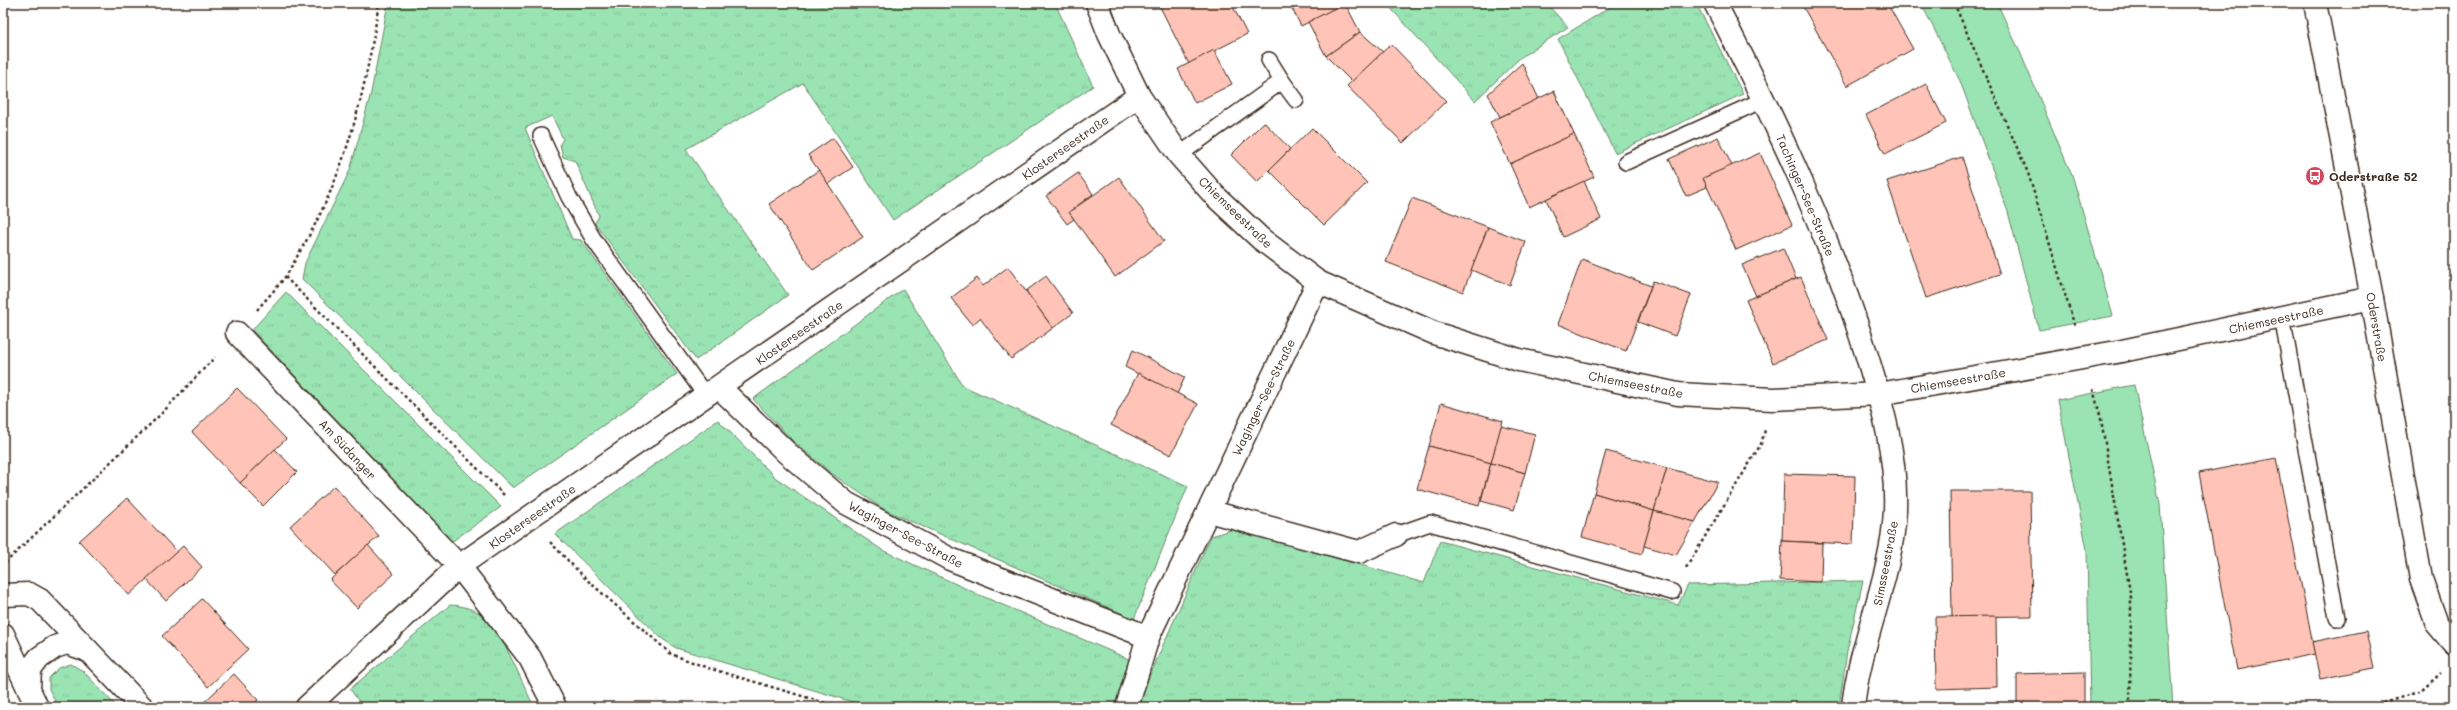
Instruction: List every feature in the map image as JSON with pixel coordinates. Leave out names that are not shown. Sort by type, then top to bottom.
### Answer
[{"type":"street","name":"Chiemseestraße","points":[[1097,3],[1109,34],[1138,96],[1179,155],[1215,196],[1260,239],[1318,282],[1434,333],[1519,360],[1678,394],[1773,399],[1879,394],[2122,351],[2372,298]]},
{"type":"street","name":"Tachinger-See-Straße","points":[[1715,3],[1764,99],[1800,175],[1829,246],[1858,327],[1879,394]]},
{"type":"street","name":"Oderstraße","points":[[2315,3],[2372,298],[2422,579],[2437,624],[2454,644]]},
{"type":"street","name":"Klosterseestraße","points":[[459,566],[1138,96]]},
{"type":"street","name":"Waginger-See-Straße","points":[[1127,707],[1148,637],[1318,282]]},
{"type":"street","name":"Am Südanger","points":[[237,333],[459,566],[530,658],[555,707]]},
{"type":"street","name":"Waginger-See-Straße","points":[[712,392],[846,503],[950,559],[1148,637]]},
{"type":"street","name":"Simsseestraße","points":[[1853,707],[1892,544],[1895,510],[1895,478],[1890,441],[1879,394]]},
{"type":"street","points":[[1208,511],[1359,552],[1396,535]]},
{"type":"street","points":[[307,707],[459,566]]},
{"type":"street","points":[[3,595],[29,594],[40,600],[84,649],[142,707]]},
{"type":"street","points":[[3,634],[33,699]]},
{"type":"street","points":[[33,699],[30,670],[39,658],[55,647],[67,643],[84,649]]},
{"type":"lane","points":[[1268,60],[1296,100]]},
{"type":"lane","points":[[1179,155],[1282,81]]},
{"type":"lane","points":[[1626,162],[1764,99]]},
{"type":"lane","points":[[541,136],[569,197],[594,240],[712,392]]},
{"type":"lane","points":[[2282,317],[2337,618]]},
{"type":"lane","points":[[1396,535],[1430,523],[1672,592]]},
{"type":"path","points":[[1672,592],[1761,444],[1773,399]]},
{"type":"path","points":[[2371,707],[2421,691],[2444,668]]},
{"type":"green space","points":[[388,3],[1055,3],[1093,86],[893,220],[803,83],[686,149],[788,295],[696,360],[595,223],[599,216],[575,161],[563,157],[560,144],[563,139],[552,116],[525,128],[572,239],[581,240],[677,374],[513,488],[302,279],[305,263],[350,170],[371,93]]},
{"type":"green space","points":[[1386,3],[1546,3],[1568,27],[1521,57],[1475,101]]},
{"type":"green space","points":[[1617,3],[1696,3],[1743,94],[1615,153],[1558,39]]},
{"type":"green space","points":[[1921,3],[1997,3],[2020,52],[2073,178],[2113,316],[2039,330],[2008,212],[1960,81]]},
{"type":"green space","points":[[903,289],[963,386],[1188,486],[1134,619],[885,510],[832,474],[792,440],[753,399]]},
{"type":"green space","points":[[286,292],[501,507],[451,542],[252,330]]},
{"type":"green space","points":[[2134,385],[2160,504],[2173,707],[2090,707],[2087,550],[2058,400]]},
{"type":"green space","points":[[718,420],[776,478],[882,550],[982,596],[1131,660],[1117,707],[869,707],[676,648],[661,638],[555,534]]},
{"type":"green space","points":[[1234,529],[1424,583],[1440,541],[1678,605],[1688,585],[1863,581],[1847,651],[1839,707],[1136,707],[1211,536]]},
{"type":"green space","points":[[450,605],[470,609],[487,619],[507,649],[534,707],[363,707],[350,689]]},
{"type":"green space","points":[[71,664],[83,671],[117,707],[58,707],[49,689],[49,678],[59,668]]},
{"type":"building","points":[[1158,3],[1231,3],[1247,34],[1189,64]]},
{"type":"building","points":[[1289,3],[1346,3],[1301,26]]},
{"type":"building","points":[[1345,3],[1360,32],[1326,56],[1308,22]]},
{"type":"building","points":[[1801,3],[1887,3],[1913,49],[1847,86]]},
{"type":"building","points":[[1360,32],[1383,52],[1352,82],[1326,56]]},
{"type":"building","points":[[1391,44],[1446,101],[1403,143],[1347,86]]},
{"type":"building","points":[[1214,50],[1232,84],[1195,103],[1178,69]]},
{"type":"building","points":[[1522,63],[1539,99],[1500,117],[1488,94]]},
{"type":"building","points":[[1926,84],[1946,123],[1885,154],[1866,115]]},
{"type":"building","points":[[1554,91],[1574,134],[1510,164],[1490,122]]},
{"type":"building","points":[[1264,122],[1290,149],[1257,182],[1231,155]]},
{"type":"building","points":[[1312,128],[1367,183],[1324,225],[1269,170]]},
{"type":"building","points":[[1574,134],[1594,177],[1529,207],[1510,164]]},
{"type":"building","points":[[1718,137],[1732,166],[1703,178],[1707,187],[1686,196],[1669,159]]},
{"type":"building","points":[[833,138],[853,167],[828,184],[808,155]]},
{"type":"building","points":[[1760,153],[1792,225],[1736,250],[1703,178]]},
{"type":"building","points":[[1962,157],[2000,274],[1926,298],[1887,181]]},
{"type":"building","points":[[819,170],[863,237],[813,270],[769,204]]},
{"type":"building","points":[[1078,173],[1093,194],[1069,212],[1074,219],[1067,224],[1046,196]]},
{"type":"building","points":[[1119,177],[1164,241],[1115,277],[1069,212]]},
{"type":"building","points":[[1584,181],[1601,219],[1563,237],[1546,199]]},
{"type":"building","points":[[1412,198],[1488,227],[1463,292],[1386,262]]},
{"type":"building","points":[[1488,227],[1526,242],[1510,285],[1471,270]]},
{"type":"building","points":[[1783,248],[1796,279],[1756,296],[1742,265]]},
{"type":"building","points":[[1582,259],[1651,286],[1626,351],[1558,324]]},
{"type":"building","points":[[1008,267],[1053,328],[1011,359],[980,318],[972,325],[951,298],[977,278],[983,286]]},
{"type":"building","points":[[1046,276],[1073,313],[1053,328],[1026,291]]},
{"type":"building","points":[[1801,277],[1828,340],[1773,363],[1746,300]]},
{"type":"building","points":[[1653,281],[1691,295],[1675,336],[1638,322]]},
{"type":"building","points":[[1133,350],[1185,377],[1177,394],[1125,367]]},
{"type":"building","points":[[1138,373],[1198,404],[1171,455],[1111,425]]},
{"type":"building","points":[[237,388],[286,439],[240,483],[192,432]]},
{"type":"building","points":[[1441,403],[1503,421],[1491,463],[1429,446]]},
{"type":"building","points":[[1501,426],[1535,434],[1525,473],[1491,463]]},
{"type":"building","points":[[1429,446],[1491,463],[1479,506],[1417,489]]},
{"type":"building","points":[[275,449],[297,472],[263,506],[240,483]]},
{"type":"building","points":[[1606,451],[1667,468],[1654,511],[1594,493]]},
{"type":"building","points":[[2276,458],[2315,654],[2237,670],[2199,473]]},
{"type":"building","points":[[1491,463],[1525,473],[1514,510],[1481,501]]},
{"type":"building","points":[[1667,468],[1718,482],[1695,522],[1654,511]]},
{"type":"building","points":[[1784,474],[1855,476],[1853,544],[1782,541]]},
{"type":"building","points":[[334,486],[379,536],[335,575],[290,526]]},
{"type":"building","points":[[1950,491],[2030,491],[2032,616],[1952,617]]},
{"type":"building","points":[[1594,493],[1654,511],[1642,554],[1582,537]]},
{"type":"building","points":[[127,498],[177,552],[129,595],[79,541]]},
{"type":"building","points":[[1654,511],[1695,522],[1676,555],[1644,546]]},
{"type":"building","points":[[1782,541],[1822,543],[1821,582],[1780,580]]},
{"type":"building","points":[[368,545],[394,574],[357,608],[330,580]]},
{"type":"building","points":[[183,546],[202,567],[166,601],[146,579]]},
{"type":"building","points":[[202,599],[248,649],[208,687],[162,636]]},
{"type":"building","points":[[1996,616],[1997,687],[1936,689],[1935,617]]},
{"type":"building","points":[[2366,631],[2374,668],[2320,679],[2312,642]]},
{"type":"building","points":[[2084,672],[2084,705],[2017,707],[2017,674]]},
{"type":"building","points":[[234,674],[258,700],[250,707],[202,707],[201,705]]},
{"type":"place","name":"Oderstraße 52","points":[[2315,176]]}]
